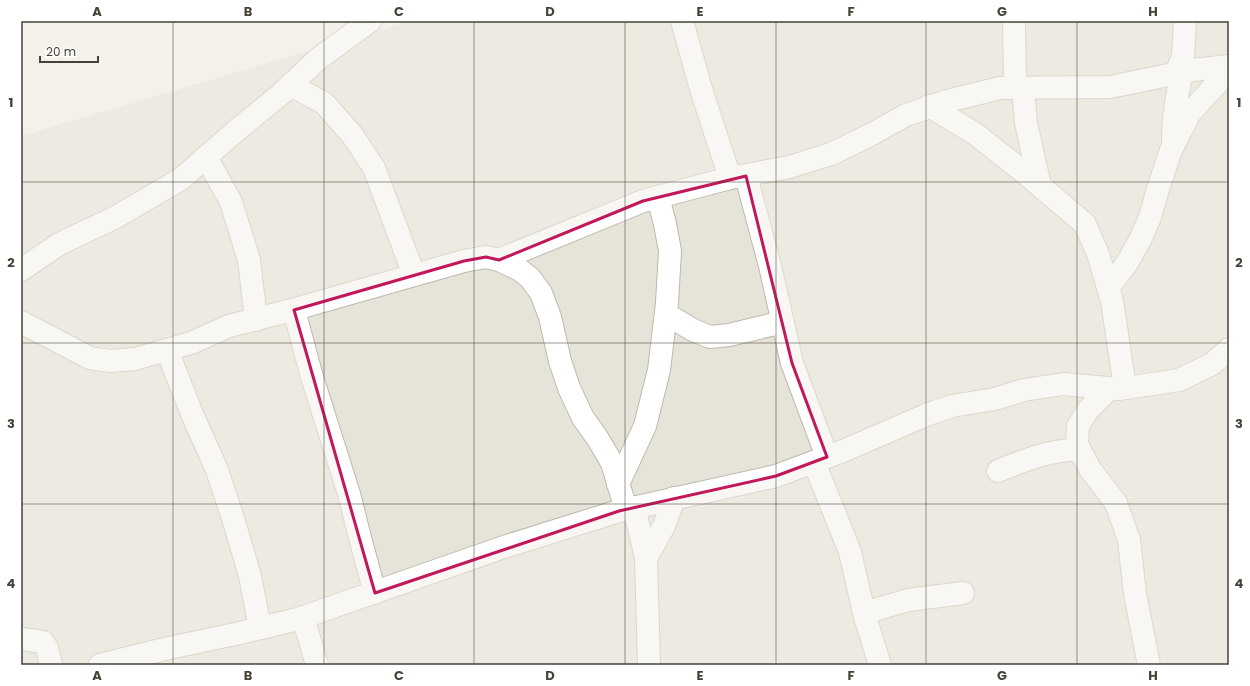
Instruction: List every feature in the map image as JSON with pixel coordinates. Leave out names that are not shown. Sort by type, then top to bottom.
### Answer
[{"type":"street","points":[[21,270],[59,244],[116,217],[181,179],[318,59],[370,21]]},
{"type":"street","points":[[682,21],[701,89],[738,177],[783,322],[792,363],[820,459],[850,552],[864,613],[880,665]]},
{"type":"street","points":[[1014,21],[1019,88],[1040,186]]},
{"type":"street","points":[[1173,146],[1174,110],[1179,72],[1183,56],[1185,21]]},
{"type":"street","points":[[499,260],[643,201],[738,177],[789,167],[831,154],[870,135],[906,114],[947,101],[1000,88],[1110,87],[1179,72],[1229,66]]},
{"type":"street","points":[[1108,288],[1127,263],[1140,240],[1150,217],[1173,146],[1190,113],[1229,70]]},
{"type":"street","points":[[290,85],[324,103],[353,136],[374,168],[414,275]]},
{"type":"street","points":[[929,106],[974,133],[1020,169],[1085,224],[1098,254],[1112,301],[1117,388]]},
{"type":"street","points":[[206,157],[231,202],[249,260],[256,320]]},
{"type":"street","points":[[618,484],[645,426],[659,370],[666,314],[670,251],[658,197]]},
{"type":"street","points":[[21,322],[90,358],[110,361],[135,359],[191,343],[229,326],[294,310],[464,261],[486,257],[499,260],[520,270],[530,278],[542,293],[550,317],[560,361],[569,388],[583,418],[598,439],[612,464],[618,484],[630,508],[646,558],[650,665]]},
{"type":"street","points":[[294,310],[312,377],[349,494],[375,593]]},
{"type":"street","points":[[666,314],[693,330],[710,337],[729,335],[783,322]]},
{"type":"street","points":[[100,665],[303,617],[507,546],[630,508],[776,476],[843,451],[926,415],[952,406],[995,399],[1024,390],[1063,384],[1117,388],[1179,380],[1212,364],[1229,349]]},
{"type":"street","points":[[167,350],[219,477],[250,576],[260,628]]},
{"type":"street","points":[[1117,388],[1088,410],[1078,426],[1077,444],[1090,469],[1116,503],[1128,540],[1135,594],[1149,665]]},
{"type":"street","points":[[998,471],[1035,456],[1060,450],[1079,448]]},
{"type":"street","points":[[646,558],[664,526],[674,498]]},
{"type":"street","points":[[864,613],[908,600],[963,593]]},
{"type":"street","points":[[303,617],[317,665]]},
{"type":"street","points":[[21,640],[43,642],[47,648],[51,665]]},
{"type":"highlighted area","points":[[746,176],[792,363],[827,457],[776,476],[619,511],[375,593],[294,310],[464,261],[486,257],[499,260],[643,201]]},
{"type":"shaded area","points":[[410,21],[1229,21],[1229,665],[21,665],[21,136]]}]
